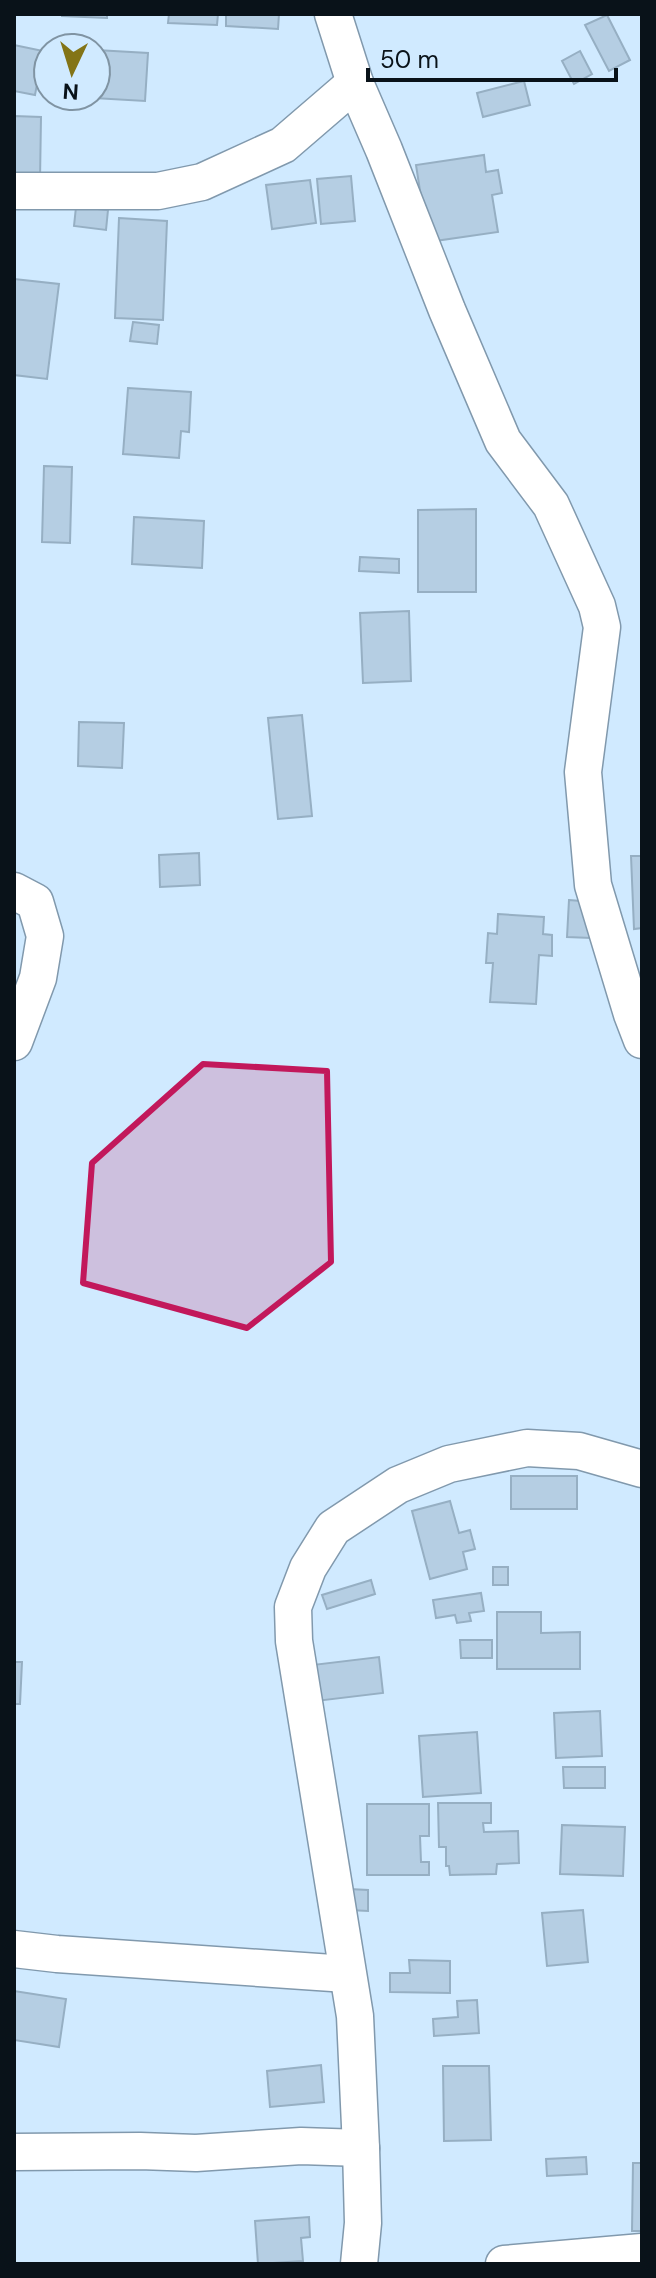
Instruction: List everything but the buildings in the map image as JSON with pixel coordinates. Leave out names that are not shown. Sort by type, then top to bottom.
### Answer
[{"type":"street","points":[[333,14],[355,83],[503,441],[551,505],[597,606],[602,627],[583,772],[593,885],[642,1040]]},
{"type":"street","points":[[14,191],[158,191],[202,182],[283,145],[355,83]]},
{"type":"street","points":[[14,891],[35,902],[45,936],[38,978],[14,1042]]},
{"type":"street","points":[[359,2264],[363,2223],[355,2016],[294,1641],[293,1607],[308,1568],[333,1528],[398,1485],[449,1464],[527,1448],[579,1451],[642,1469]]},
{"type":"street","points":[[14,1949],[347,1974]]},
{"type":"street","points":[[14,2152],[196,2153],[301,2146],[361,2148]]},
{"type":"street","points":[[504,2264],[642,2252]]},
{"type":"highlighted area","points":[[203,1064],[327,1071],[331,1262],[247,1328],[83,1283],[92,1163]]}]
